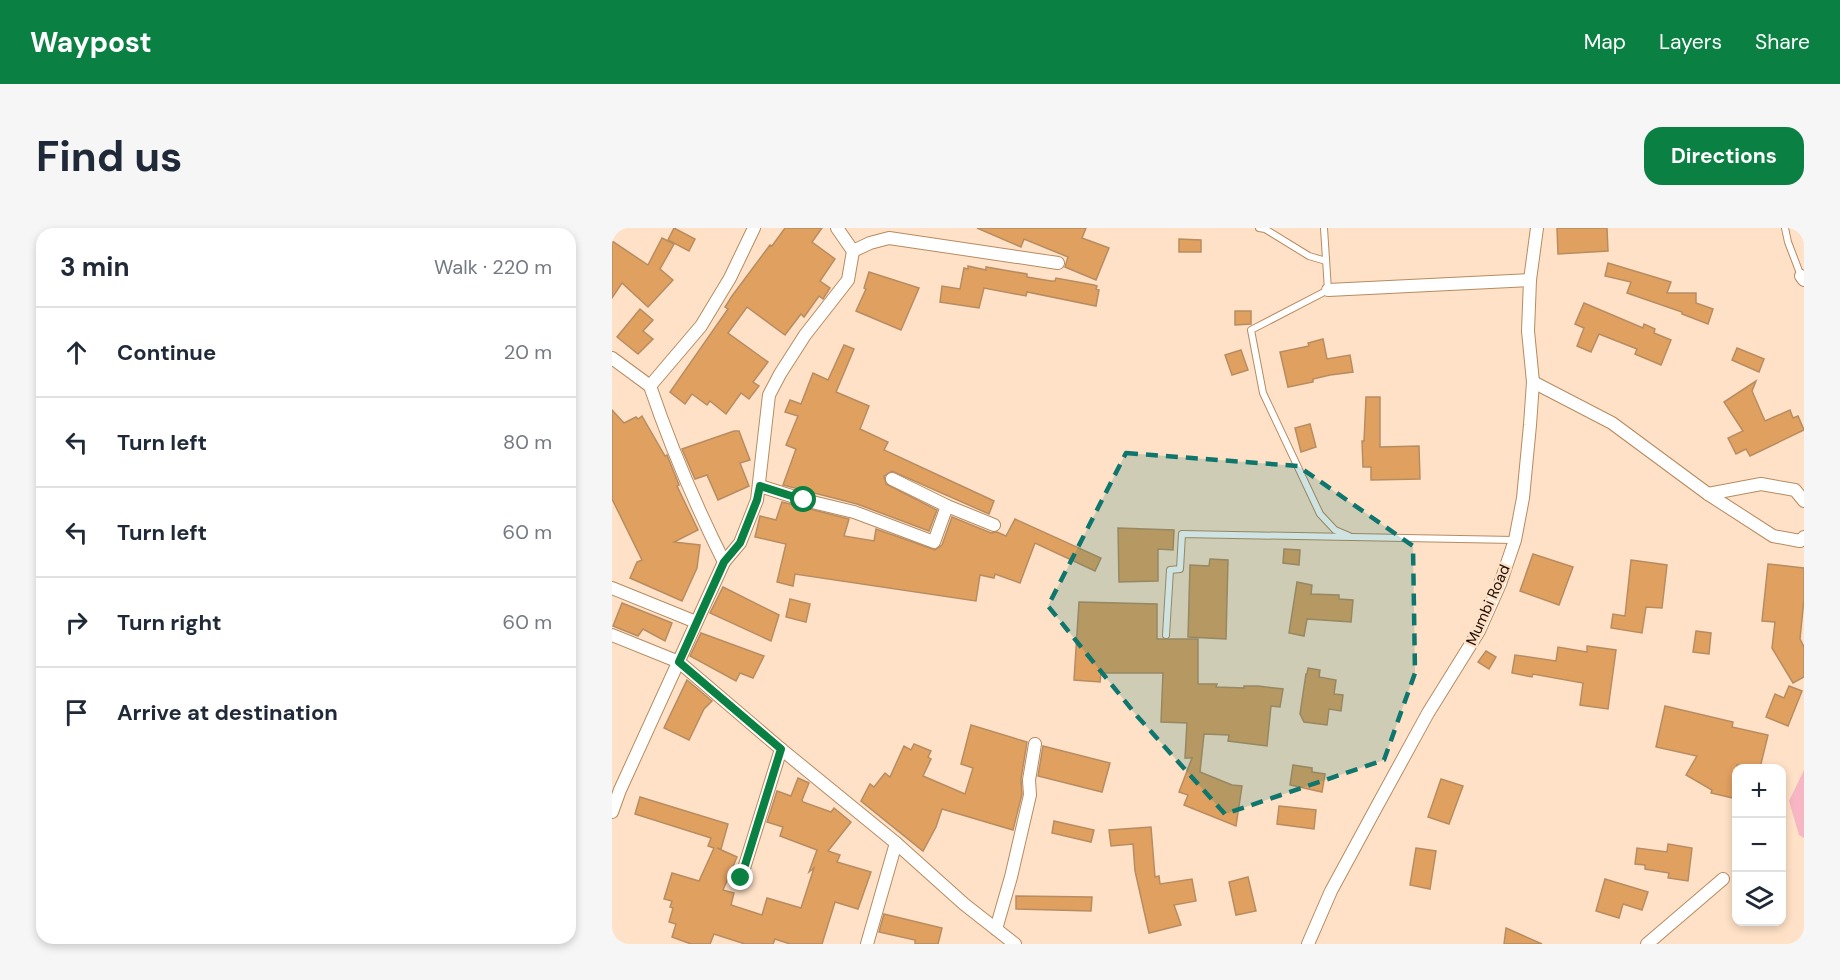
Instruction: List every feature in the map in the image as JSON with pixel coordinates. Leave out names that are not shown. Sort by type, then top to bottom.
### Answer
[{"type":"street","points":[[650,386],[701,326],[730,278],[754,228]]},
{"type":"street","points":[[612,812],[696,622],[724,562],[740,543],[757,500],[769,395],[806,335],[848,280],[853,251],[837,228]]},
{"type":"street","name":"Mumbi Road","points":[[1308,944],[1331,891],[1381,799],[1428,713],[1479,631],[1500,585],[1515,540],[1522,498],[1533,382],[1528,331],[1530,280],[1537,228]]},
{"type":"street","points":[[853,251],[889,238],[1058,263]]},
{"type":"street","points":[[1328,290],[1530,280]]},
{"type":"street","points":[[612,358],[650,386],[671,448],[724,562]]},
{"type":"street","points":[[1533,382],[1612,423],[1708,494],[1773,536],[1800,541],[1804,537]]},
{"type":"street","points":[[892,479],[947,506],[994,525]]},
{"type":"street","points":[[1708,494],[1761,484],[1795,490],[1804,501]]},
{"type":"street","points":[[760,486],[854,512],[934,542],[947,506]]},
{"type":"street","points":[[612,588],[696,622]]},
{"type":"street","points":[[612,635],[679,662],[896,843],[963,904],[1015,944]]},
{"type":"street","points":[[996,929],[1030,795],[1029,780],[1035,744]]},
{"type":"street","points":[[741,878],[781,749]]},
{"type":"street","points":[[867,944],[896,843]]},
{"type":"street","points":[[1647,944],[1723,879]]},
{"type":"lane","points":[[1259,228],[1265,229],[1309,256],[1326,261]]},
{"type":"lane","points":[[1324,228],[1328,290],[1251,330],[1263,393],[1320,514],[1335,530],[1352,538]]},
{"type":"lane","points":[[1785,228],[1788,242],[1803,278]]},
{"type":"lane","points":[[1166,635],[1170,570],[1180,569],[1182,534],[1515,540]]},
{"type":"highlighted area","points":[[1126,453],[1298,466],[1413,546],[1415,673],[1384,760],[1225,814],[1137,716],[1048,606]]},
{"type":"shaded area","points":[[1804,770],[1804,838],[1799,835],[1789,801]]},
{"type":"building","points":[[674,228],[695,239],[689,251],[668,240]]},
{"type":"building","points":[[785,228],[822,228],[812,242],[835,259],[820,281],[830,288],[823,299],[819,296],[804,317],[801,314],[785,335],[747,307],[728,333],[768,362],[753,382],[759,386],[749,399],[741,393],[726,414],[710,401],[707,405],[692,394],[685,404],[670,392],[728,309],[725,307],[732,296]]},
{"type":"building","points":[[977,228],[1086,228],[1082,238],[1109,248],[1096,280],[1065,267],[1068,257],[1024,239],[1021,247]]},
{"type":"building","points":[[1557,228],[1607,228],[1608,251],[1558,254]]},
{"type":"building","points":[[662,238],[674,244],[660,269],[673,280],[648,307],[622,283],[612,298],[612,241],[648,265]]},
{"type":"building","points":[[1179,239],[1201,240],[1201,252],[1179,252]]},
{"type":"building","points":[[1608,263],[1671,282],[1667,293],[1696,293],[1696,303],[1713,309],[1708,324],[1682,314],[1682,312],[1627,293],[1631,282],[1605,276]]},
{"type":"building","points":[[968,266],[1027,274],[1027,277],[1051,281],[1055,281],[1056,278],[1094,285],[1099,290],[1096,306],[1027,292],[1026,296],[984,288],[979,308],[940,302],[942,286],[960,289],[964,268],[968,269]]},
{"type":"building","points":[[869,272],[919,288],[901,330],[856,311],[866,289],[864,288]]},
{"type":"building","points":[[1584,303],[1643,328],[1644,324],[1655,329],[1654,333],[1671,340],[1661,365],[1635,354],[1637,349],[1599,334],[1591,352],[1577,346],[1584,328],[1575,324]]},
{"type":"building","points":[[640,309],[653,320],[643,331],[653,339],[638,354],[617,337]]},
{"type":"building","points":[[1235,311],[1251,311],[1251,324],[1235,325]]},
{"type":"building","points":[[1323,339],[1327,359],[1350,355],[1353,372],[1330,375],[1313,379],[1313,382],[1288,387],[1280,352],[1309,346],[1308,343]]},
{"type":"building","points":[[844,345],[854,349],[836,392],[869,406],[860,429],[888,442],[884,450],[994,501],[989,514],[892,471],[884,476],[886,484],[937,510],[929,531],[857,504],[783,485],[796,449],[786,445],[798,416],[785,412],[790,400],[801,404],[813,373],[828,380]]},
{"type":"building","points":[[1737,348],[1764,359],[1759,372],[1732,360]]},
{"type":"building","points":[[1241,350],[1248,370],[1232,375],[1225,355]]},
{"type":"building","points":[[1756,381],[1752,391],[1765,421],[1790,410],[1793,418],[1798,416],[1804,430],[1750,456],[1746,449],[1736,454],[1728,438],[1743,431],[1724,402]]},
{"type":"building","points":[[1366,397],[1380,397],[1380,447],[1419,446],[1420,479],[1371,480],[1371,467],[1363,467],[1362,441],[1364,441]]},
{"type":"building","points":[[612,410],[624,423],[642,416],[665,456],[667,455],[679,485],[677,486],[698,530],[674,542],[700,545],[697,568],[682,601],[630,578],[637,562],[642,560],[612,499]]},
{"type":"building","points":[[1310,424],[1316,447],[1301,452],[1295,428]]},
{"type":"building","points":[[739,431],[750,460],[740,463],[749,486],[718,500],[707,475],[695,479],[682,449]]},
{"type":"building","points":[[782,502],[849,519],[844,536],[874,541],[876,529],[935,550],[942,545],[952,517],[991,533],[997,532],[1006,536],[1015,519],[1101,558],[1095,571],[1035,543],[1020,583],[995,574],[994,578],[980,575],[976,601],[795,574],[793,586],[777,582],[786,544],[755,537],[760,516],[776,520]]},
{"type":"building","points":[[1118,528],[1174,530],[1173,550],[1158,549],[1158,581],[1119,582]]},
{"type":"building","points":[[1284,549],[1300,550],[1299,565],[1283,563]]},
{"type":"building","points":[[1533,554],[1573,567],[1559,605],[1520,591]]},
{"type":"building","points":[[1210,559],[1228,560],[1226,639],[1188,637],[1190,565],[1209,566]]},
{"type":"building","points":[[1631,560],[1667,565],[1662,608],[1646,607],[1642,633],[1611,628],[1613,614],[1625,616]]},
{"type":"building","points":[[1768,564],[1804,568],[1800,639],[1804,647],[1804,677],[1793,683],[1772,648],[1775,622],[1762,621]]},
{"type":"building","points":[[1297,582],[1312,585],[1311,594],[1339,595],[1339,599],[1353,600],[1351,622],[1307,619],[1304,636],[1289,633]]},
{"type":"building","points":[[723,587],[779,615],[771,641],[710,613]]},
{"type":"building","points":[[790,599],[810,604],[806,622],[786,617]]},
{"type":"building","points":[[1079,602],[1157,604],[1157,639],[1198,639],[1198,684],[1217,684],[1216,687],[1258,686],[1283,689],[1280,707],[1271,706],[1267,746],[1228,741],[1229,735],[1204,734],[1200,772],[1232,785],[1242,786],[1236,826],[1184,805],[1188,795],[1179,792],[1192,758],[1185,758],[1187,723],[1161,722],[1163,673],[1101,673],[1100,682],[1074,680]]},
{"type":"building","points":[[622,603],[672,623],[665,641],[643,629],[638,636],[613,626]]},
{"type":"building","points":[[1696,631],[1711,633],[1709,654],[1693,652]]},
{"type":"building","points":[[701,633],[764,656],[753,678],[740,673],[736,681],[690,656]]},
{"type":"building","points":[[1587,646],[1616,650],[1608,709],[1580,705],[1583,683],[1533,674],[1532,677],[1512,673],[1515,655],[1556,661],[1558,647],[1587,652]]},
{"type":"building","points":[[1486,651],[1496,657],[1489,669],[1478,662]]},
{"type":"building","points":[[1308,668],[1320,670],[1319,677],[1336,680],[1334,694],[1343,695],[1341,711],[1329,709],[1327,725],[1304,722],[1300,714]]},
{"type":"building","points":[[687,680],[712,701],[704,709],[689,740],[664,728]]},
{"type":"building","points":[[1789,686],[1802,691],[1788,726],[1766,717],[1775,694],[1784,698]]},
{"type":"building","points":[[1665,706],[1733,722],[1732,727],[1768,735],[1761,764],[1732,764],[1732,798],[1711,793],[1712,790],[1686,775],[1697,756],[1656,747]]},
{"type":"building","points":[[971,725],[1027,742],[1021,779],[1022,794],[1013,830],[942,809],[936,827],[923,851],[861,801],[870,784],[874,787],[885,773],[890,777],[904,746],[911,750],[914,744],[931,751],[928,757],[931,759],[923,776],[965,794],[973,768],[961,764]]},
{"type":"building","points":[[1043,746],[1110,763],[1102,792],[1038,776]]},
{"type":"building","points":[[1293,765],[1312,768],[1312,772],[1325,774],[1322,792],[1290,785]]},
{"type":"building","points":[[798,778],[809,783],[803,802],[831,812],[834,808],[851,822],[828,851],[840,855],[837,862],[871,872],[858,909],[835,902],[822,944],[790,944],[775,939],[773,944],[745,944],[714,934],[710,944],[691,944],[672,937],[676,924],[669,922],[673,908],[670,907],[672,901],[664,899],[672,873],[699,881],[714,848],[708,846],[711,838],[635,814],[640,797],[728,824],[721,849],[717,848],[737,857],[723,890],[734,893],[731,905],[762,915],[767,898],[801,908],[814,868],[809,872],[817,850],[780,836],[783,827],[767,822],[777,791],[791,796]]},
{"type":"building","points":[[1441,779],[1463,786],[1449,824],[1428,817]]},
{"type":"building","points":[[1279,806],[1316,810],[1314,829],[1277,824]]},
{"type":"building","points":[[1054,821],[1094,830],[1091,842],[1052,833]]},
{"type":"building","points":[[1151,827],[1155,877],[1159,876],[1160,884],[1192,879],[1196,901],[1174,905],[1181,925],[1149,933],[1135,871],[1133,844],[1111,846],[1109,830]]},
{"type":"building","points":[[1668,844],[1692,848],[1688,881],[1668,878],[1669,873],[1645,869],[1645,865],[1635,864],[1637,848],[1667,852]]},
{"type":"building","points":[[1416,848],[1436,851],[1430,889],[1410,885]]},
{"type":"building","points":[[1248,877],[1256,911],[1236,915],[1229,882]]},
{"type":"building","points":[[1605,879],[1648,892],[1642,910],[1623,904],[1619,918],[1596,911]]},
{"type":"building","points":[[1016,896],[1092,897],[1091,911],[1016,909]]},
{"type":"building","points":[[884,914],[942,928],[938,944],[915,944],[915,940],[879,932]]},
{"type":"building","points":[[1506,928],[1542,944],[1504,944]]},
{"type":"route","points":[[741,878],[781,749],[679,662],[724,562],[740,543],[757,500],[760,486],[804,500]]}]
